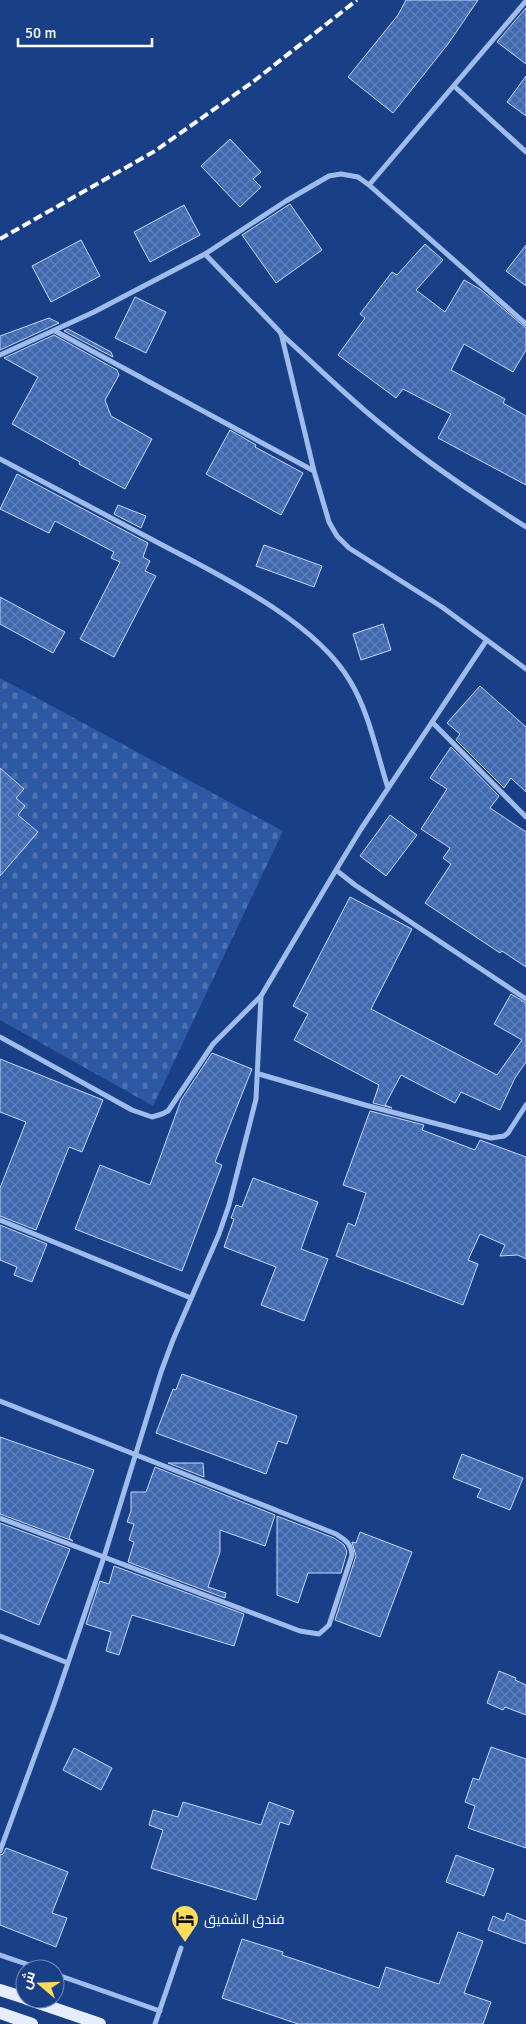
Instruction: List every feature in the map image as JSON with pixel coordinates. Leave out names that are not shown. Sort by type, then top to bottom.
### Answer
[{"type":"main road","points":[[0,1990],[15,1995]]},
{"type":"main road","points":[[56,2009],[100,2024]]},
{"type":"main road","points":[[0,2013],[32,2024]]},
{"type":"street","points":[[370,185],[526,1]]},
{"type":"street","points":[[454,86],[526,152]]},
{"type":"street","points":[[0,355],[55,331],[205,254],[286,200],[329,176],[341,174],[358,177],[370,185],[526,324]]},
{"type":"street","points":[[205,254],[281,333],[384,427],[459,484],[526,526]]},
{"type":"street","points":[[55,331],[314,471]]},
{"type":"street","points":[[281,333],[314,471],[329,522],[342,542],[442,607],[526,669]]},
{"type":"street","points":[[0,459],[225,579],[262,601],[303,631],[324,649],[350,680],[360,700],[388,788]]},
{"type":"street","points":[[0,1038],[113,1100],[146,1115],[158,1116],[168,1111],[213,1044],[262,996],[336,870],[486,641]]},
{"type":"street","points":[[432,722],[526,817]]},
{"type":"street","points":[[336,870],[355,885],[526,999]]},
{"type":"street","points":[[0,1851],[104,1557],[134,1454],[161,1372],[191,1298],[220,1234],[229,1205],[253,1118],[259,1074],[262,996]]},
{"type":"street","points":[[259,1074],[374,1108],[491,1138],[504,1136],[508,1133],[526,1105]]},
{"type":"street","points":[[0,1220],[191,1298]]},
{"type":"street","points":[[0,1518],[300,1631],[319,1634],[329,1625],[350,1564],[352,1548],[348,1542],[336,1534],[1,1403]]},
{"type":"street","points":[[0,1636],[68,1663]]},
{"type":"street","points":[[155,2024],[181,1948]]},
{"type":"street","points":[[0,1955],[15,1960]]},
{"type":"street","points":[[65,1978],[160,2011]]},
{"type":"green space","points":[[0,678],[283,831],[153,1106],[0,1020]]},
{"type":"building","points":[[406,0],[478,0],[448,44],[393,113],[348,77],[398,15]]},
{"type":"building","points":[[526,8],[526,64],[497,42]]},
{"type":"building","points":[[526,76],[526,116],[507,102]]},
{"type":"building","points":[[230,139],[261,172],[253,179],[261,187],[240,207],[201,166]]},
{"type":"building","points":[[290,204],[322,250],[276,283],[242,235]]},
{"type":"building","points":[[184,205],[200,235],[150,262],[134,232]]},
{"type":"building","points":[[81,240],[100,276],[51,302],[32,266]]},
{"type":"building","points":[[425,244],[443,260],[416,290],[445,312],[464,280],[480,289],[526,328],[526,350],[513,372],[464,344],[451,370],[505,399],[503,403],[526,416],[526,485],[438,438],[451,414],[403,389],[396,398],[338,355],[365,318],[360,314],[392,272],[397,275]]},
{"type":"building","points":[[526,245],[526,286],[506,271]]},
{"type":"building","points":[[135,297],[166,312],[146,353],[115,338]]},
{"type":"building","points":[[49,318],[59,323],[0,350],[0,336]]},
{"type":"building","points":[[68,329],[111,352],[113,357],[64,331]]},
{"type":"building","points":[[54,335],[117,370],[119,375],[105,400],[111,416],[152,439],[125,489],[12,424],[38,377],[4,358]]},
{"type":"building","points":[[230,430],[256,445],[255,447],[303,473],[281,515],[206,474]]},
{"type":"building","points":[[17,474],[148,543],[143,557],[150,561],[145,571],[156,576],[114,657],[80,639],[120,562],[111,558],[114,552],[55,521],[49,533],[0,509]]},
{"type":"building","points":[[118,505],[146,516],[141,528],[114,514]]},
{"type":"building","points":[[264,545],[322,566],[314,587],[256,566]]},
{"type":"building","points":[[0,597],[65,632],[53,653],[0,624]]},
{"type":"building","points":[[383,624],[391,650],[361,660],[353,634]]},
{"type":"building","points":[[480,686],[526,727],[526,792],[511,778],[504,788],[456,740],[460,734],[447,723]]},
{"type":"building","points":[[451,747],[499,796],[490,808],[526,832],[526,967],[502,951],[500,953],[425,903],[451,864],[443,858],[450,848],[421,829],[447,789],[430,778]]},
{"type":"building","points":[[0,768],[24,789],[16,798],[25,806],[18,815],[38,832],[0,876]]},
{"type":"building","points":[[390,815],[417,835],[386,876],[360,856]]},
{"type":"building","points":[[350,897],[412,929],[371,1009],[497,1075],[522,1040],[494,1024],[511,994],[526,1003],[526,1062],[515,1078],[500,1110],[461,1092],[455,1103],[401,1075],[385,1105],[392,1108],[373,1103],[379,1085],[294,1040],[308,1014],[293,1006]]},
{"type":"building","points":[[212,1053],[252,1069],[215,1162],[222,1165],[182,1271],[75,1229],[100,1165],[150,1185],[181,1100]]},
{"type":"building","points":[[0,1059],[103,1100],[82,1152],[69,1147],[36,1230],[0,1216],[0,1188],[26,1122],[0,1112]]},
{"type":"building","points":[[370,1111],[424,1125],[422,1130],[475,1150],[480,1140],[526,1157],[526,1259],[518,1255],[500,1256],[505,1245],[480,1234],[468,1260],[478,1264],[463,1305],[336,1256],[348,1223],[355,1226],[366,1193],[343,1185]]},
{"type":"building","points":[[253,1178],[318,1202],[301,1249],[328,1259],[304,1321],[261,1305],[276,1267],[224,1247],[234,1219],[231,1218],[236,1205],[242,1207]]},
{"type":"building","points":[[0,1225],[47,1244],[32,1282],[14,1275],[17,1267],[0,1260]]},
{"type":"building","points":[[182,1374],[297,1416],[287,1444],[278,1441],[266,1474],[156,1433],[173,1389],[176,1390]]},
{"type":"building","points":[[0,1437],[94,1470],[69,1538],[73,1541],[0,1514]]},
{"type":"building","points":[[462,1454],[523,1478],[510,1510],[477,1497],[481,1489],[453,1478]]},
{"type":"building","points":[[168,1463],[203,1463],[204,1477]]},
{"type":"building","points":[[155,1467],[275,1515],[265,1546],[220,1530],[220,1552],[208,1587],[226,1593],[225,1598],[128,1562],[134,1542],[129,1540],[134,1524],[127,1522],[131,1511],[131,1492],[146,1492]]},
{"type":"building","points":[[277,1516],[334,1538],[344,1545],[347,1552],[341,1573],[308,1573],[298,1603],[277,1595]]},
{"type":"building","points":[[0,1523],[70,1549],[39,1625],[0,1609]]},
{"type":"building","points":[[360,1532],[412,1552],[380,1637],[335,1620],[356,1556],[352,1542],[356,1543]]},
{"type":"building","points":[[114,1566],[244,1614],[234,1646],[132,1615],[119,1655],[106,1651],[111,1632],[86,1624],[100,1581],[109,1584]]},
{"type":"building","points":[[499,1671],[516,1678],[515,1680],[526,1685],[526,1715],[505,1707],[503,1710],[487,1703]]},
{"type":"building","points":[[491,1747],[526,1759],[526,1848],[468,1828],[475,1806],[465,1802],[473,1778],[479,1780]]},
{"type":"building","points":[[74,1748],[112,1768],[101,1790],[63,1770]]},
{"type":"building","points":[[183,1802],[261,1825],[269,1802],[294,1811],[289,1825],[280,1822],[256,1900],[151,1868],[163,1830],[149,1825],[153,1810],[178,1817]]},
{"type":"building","points":[[6,1848],[68,1872],[52,1913],[67,1918],[56,1947],[0,1925],[0,1855],[3,1854]]},
{"type":"building","points":[[456,1855],[494,1869],[484,1896],[446,1882]]},
{"type":"building","points":[[507,1913],[526,1921],[526,1944],[488,1930],[493,1916],[504,1921]]},
{"type":"building","points":[[458,1932],[483,1941],[464,1993],[491,2002],[483,2024],[298,2024],[222,1998],[242,1939],[283,1952],[282,1955],[379,1988],[386,1967],[439,1984]]},
{"type":"railway","points":[[0,239],[155,151],[254,81],[357,0]]},
{"type":"place","name":"فندق الشفيق","points":[[185,1943]]}]
